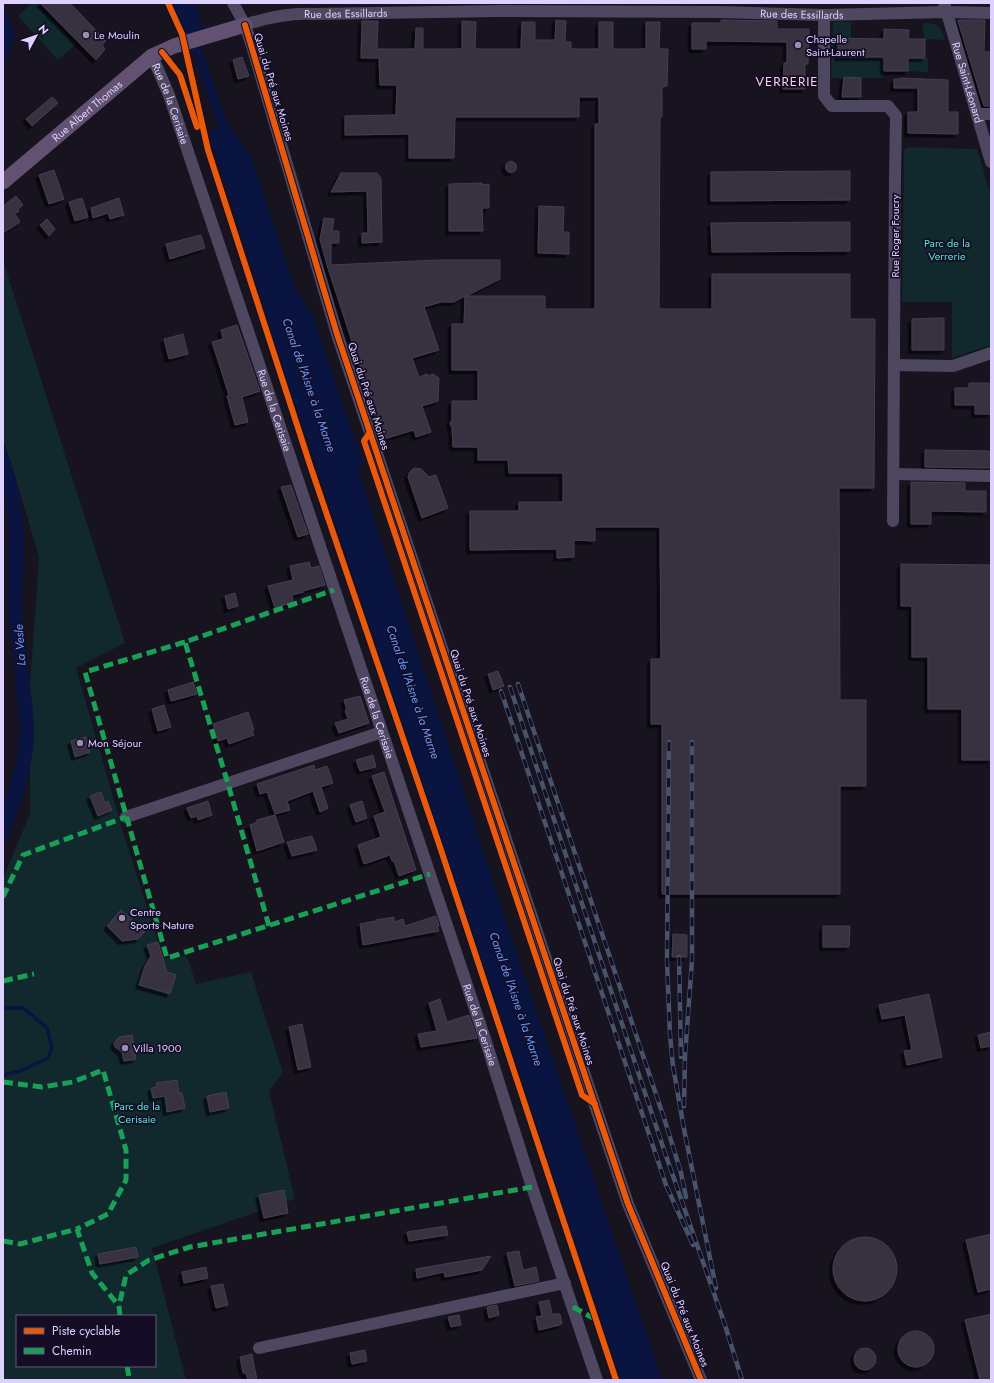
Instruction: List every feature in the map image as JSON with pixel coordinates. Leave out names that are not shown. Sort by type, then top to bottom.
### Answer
[{"type":"main road","name":"Rue Albert Thomas","points":[[3,182],[152,56],[174,46],[245,25]]},
{"type":"street","name":"Quai du Pré aux Moines","points":[[233,3],[245,25],[337,334],[621,1182],[631,1211],[701,1380]]},
{"type":"street","name":"Rue des Essillards","points":[[297,8],[312,14],[498,7],[719,7],[824,14],[945,8],[991,13]]},
{"type":"street","points":[[245,25],[297,8]]},
{"type":"street","name":"Rue Saint-Léonard","points":[[945,8],[991,162]]},
{"type":"street","name":"Rue Roger Foucry","points":[[824,14],[824,96],[832,106],[888,106],[896,116],[893,521]]},
{"type":"street","name":"Rue de la Cerisaie","points":[[152,56],[169,95],[484,1034],[565,1284],[598,1380]]},
{"type":"street","points":[[977,114],[991,114]]},
{"type":"street","points":[[894,365],[954,366],[991,353]]},
{"type":"street","points":[[894,474],[991,476]]},
{"type":"street","points":[[126,817],[382,732]]},
{"type":"street","points":[[259,1348],[565,1284]]},
{"type":"green space","points":[[32,3],[36,3],[75,45],[58,60],[18,16]]},
{"type":"green space","points":[[833,22],[851,22],[851,38],[838,38],[838,57],[884,57],[883,78],[831,78]]},
{"type":"green space","points":[[922,23],[935,24],[938,26],[942,31],[945,40],[925,39]]},
{"type":"green space","points":[[908,58],[928,58],[928,72],[908,71]]},
{"type":"green space","name":"Parc de la Verrerie","points":[[907,147],[977,149],[991,196],[991,345],[952,358],[952,302],[902,302],[904,150]]},
{"type":"green space","name":"Parc de la Cerisaie","points":[[3,260],[125,643],[76,668],[124,835],[163,958],[187,956],[196,984],[251,972],[283,1073],[269,1091],[295,1199],[152,1248],[186,1380],[3,1380],[3,878],[30,814],[30,685],[39,557],[3,439]]},
{"type":"water","points":[[3,3],[15,34],[3,70]]},
{"type":"water","name":"Canal de l'Aisne à la Marne","points":[[172,3],[196,3],[203,30],[196,32],[225,118],[229,126],[251,156],[296,290],[313,315],[363,464],[357,467],[520,963],[662,1380],[621,1380],[482,960],[284,371],[209,132],[218,128],[216,121],[193,50]]},
{"type":"water","name":"La Vesle","points":[[3,441],[16,480],[23,520],[24,548],[22,608],[34,732],[31,761],[25,787],[3,849],[3,805],[16,763],[20,727],[8,608],[9,535],[8,515],[3,484]]},
{"type":"building","name":"Le Moulin","points":[[40,3],[70,3],[106,41],[102,45],[105,49],[96,60]]},
{"type":"building","points":[[556,20],[566,21],[565,42],[571,42],[571,49],[599,49],[599,22],[613,22],[613,49],[646,49],[646,22],[660,22],[659,49],[668,49],[667,86],[662,87],[662,117],[660,117],[659,309],[712,309],[712,274],[850,274],[850,319],[875,319],[874,488],[839,488],[840,700],[866,700],[866,786],[840,786],[840,894],[662,894],[662,724],[651,724],[651,659],[661,659],[660,527],[595,527],[595,541],[574,540],[574,557],[557,558],[557,549],[470,550],[470,511],[519,511],[519,502],[563,502],[563,473],[509,473],[508,460],[478,460],[478,447],[453,447],[452,428],[450,422],[452,420],[452,401],[478,401],[478,370],[452,370],[452,324],[464,324],[465,296],[454,302],[441,302],[424,307],[439,350],[412,358],[419,377],[427,374],[428,376],[433,374],[439,378],[438,401],[422,406],[431,432],[416,437],[414,430],[384,439],[376,416],[374,415],[359,370],[361,369],[320,239],[324,218],[334,219],[332,231],[339,231],[339,243],[331,243],[331,265],[437,260],[500,260],[500,279],[466,296],[545,296],[545,309],[595,309],[595,124],[599,124],[599,97],[579,97],[579,117],[455,117],[454,158],[409,158],[409,134],[345,135],[345,116],[396,115],[397,85],[380,85],[379,58],[361,58],[362,21],[378,21],[377,49],[415,49],[416,28],[423,28],[423,49],[462,49],[462,21],[476,22],[475,49],[521,49],[522,22],[535,22],[535,40],[555,40]]},
{"type":"building","points":[[721,20],[777,21],[777,29],[809,29],[808,64],[805,64],[805,89],[783,89],[784,63],[787,63],[787,42],[706,41],[706,49],[692,49],[692,23],[721,23]]},
{"type":"building","points":[[985,20],[984,52],[991,52],[991,106],[984,106],[958,21]]},
{"type":"building","points":[[884,29],[909,30],[908,39],[925,39],[925,58],[908,58],[908,71],[884,71],[884,57],[838,57],[838,38],[884,39]]},
{"type":"building","points":[[242,57],[249,76],[238,79],[233,60]]},
{"type":"building","points":[[844,77],[861,78],[861,97],[842,97]]},
{"type":"building","points":[[894,79],[948,80],[948,112],[958,112],[958,134],[908,133],[908,112],[918,112],[918,88],[894,88]]},
{"type":"building","points":[[52,97],[58,103],[32,126],[26,119]]},
{"type":"building","points":[[509,162],[513,162],[515,163],[515,171],[509,172],[506,169],[506,165]]},
{"type":"building","points":[[54,170],[64,199],[49,204],[39,175]]},
{"type":"building","points":[[850,171],[850,200],[711,201],[711,172]]},
{"type":"building","points":[[341,173],[377,173],[381,178],[382,242],[362,243],[362,233],[368,233],[367,191],[331,192]]},
{"type":"building","points":[[482,183],[482,185],[489,184],[489,208],[482,208],[483,231],[449,231],[449,184]]},
{"type":"building","points":[[16,196],[23,205],[15,214],[20,222],[3,233],[3,206]]},
{"type":"building","points":[[82,198],[88,217],[75,221],[69,202]]},
{"type":"building","points":[[119,198],[124,215],[110,219],[108,213],[93,218],[91,208]]},
{"type":"building","points":[[539,206],[564,207],[563,232],[569,232],[569,254],[538,253]]},
{"type":"building","points":[[47,219],[55,229],[49,236],[40,225]]},
{"type":"building","points":[[850,222],[850,251],[712,252],[711,223]]},
{"type":"building","points":[[201,235],[205,248],[170,259],[166,244]]},
{"type":"building","points":[[944,318],[944,350],[912,350],[912,319]]},
{"type":"building","points":[[237,325],[260,391],[242,397],[248,422],[235,425],[227,396],[229,395],[212,342],[223,339],[221,330]]},
{"type":"building","points":[[183,334],[188,354],[169,359],[164,339]]},
{"type":"building","points":[[969,383],[991,383],[991,414],[975,414],[975,405],[955,405],[955,388],[969,388]]},
{"type":"building","points":[[925,450],[991,451],[991,468],[925,467]]},
{"type":"building","points":[[414,468],[421,469],[429,477],[436,475],[448,508],[422,518],[408,477],[409,473]]},
{"type":"building","points":[[911,482],[965,483],[965,491],[986,491],[986,512],[931,511],[931,524],[911,524]]},
{"type":"building","points":[[291,485],[308,534],[298,537],[281,487]]},
{"type":"building","points":[[309,562],[311,568],[319,566],[325,585],[292,595],[293,602],[275,608],[268,586],[293,580],[290,566]]},
{"type":"building","points":[[901,564],[991,565],[991,760],[962,760],[962,709],[928,709],[928,657],[912,657],[912,606],[901,606]]},
{"type":"building","points":[[235,593],[238,606],[228,609],[225,596]]},
{"type":"building","points":[[498,671],[504,686],[493,690],[488,674]]},
{"type":"building","points":[[193,682],[197,694],[171,701],[168,690]]},
{"type":"building","points":[[360,696],[369,723],[339,733],[335,723],[348,719],[344,700]]},
{"type":"building","points":[[164,705],[171,727],[158,731],[152,709]]},
{"type":"building","points":[[248,712],[254,730],[252,730],[254,735],[229,744],[227,738],[218,741],[213,724]]},
{"type":"building","name":"Mon Séjour","points":[[86,737],[90,752],[75,757],[71,741]]},
{"type":"building","points":[[373,755],[376,767],[360,771],[356,760]]},
{"type":"building","points":[[314,765],[315,770],[327,766],[333,783],[321,787],[328,808],[320,812],[313,791],[287,801],[290,810],[275,814],[267,792],[260,794],[257,784]]},
{"type":"building","points":[[384,772],[416,870],[399,876],[394,861],[392,861],[390,855],[364,864],[358,845],[381,837],[374,816],[385,812],[372,776]]},
{"type":"building","points":[[101,792],[105,803],[108,801],[112,810],[98,816],[90,796]]},
{"type":"building","points":[[208,801],[212,815],[198,820],[197,816],[191,818],[187,808]]},
{"type":"building","points":[[362,801],[367,818],[356,822],[350,805]]},
{"type":"building","points":[[275,815],[284,842],[257,851],[250,825],[257,822],[257,820]]},
{"type":"building","points":[[312,836],[317,850],[292,856],[287,842]]},
{"type":"building","name":"Centre Sports Nature","points":[[121,910],[145,931],[138,939],[122,941],[107,926]]},
{"type":"building","points":[[436,916],[439,931],[363,945],[360,924],[394,917],[394,922],[403,919],[405,926]]},
{"type":"building","points":[[823,926],[850,926],[849,947],[823,947]]},
{"type":"building","points":[[673,934],[687,935],[687,957],[672,957]]},
{"type":"building","points":[[158,942],[167,972],[176,975],[170,994],[139,985],[145,966],[151,956],[147,945]]},
{"type":"building","points":[[929,994],[942,1057],[907,1065],[904,1051],[912,1050],[905,1015],[882,1019],[879,1005]]},
{"type":"building","points":[[440,999],[447,1022],[469,1015],[477,1038],[421,1047],[418,1034],[437,1031],[429,1003]]},
{"type":"building","points":[[302,1024],[311,1067],[298,1070],[289,1027]]},
{"type":"building","points":[[991,1032],[991,1046],[981,1048],[978,1035]]},
{"type":"building","name":"Villa 1900","points":[[132,1035],[136,1059],[124,1061],[122,1052],[115,1047],[114,1043],[119,1037]]},
{"type":"building","points":[[177,1080],[179,1093],[182,1093],[185,1108],[167,1112],[165,1096],[153,1098],[151,1088],[157,1086],[156,1083]]},
{"type":"building","points":[[226,1092],[229,1108],[210,1112],[207,1096]]},
{"type":"building","points":[[284,1190],[288,1213],[264,1218],[259,1195]]},
{"type":"building","points":[[446,1226],[448,1235],[409,1241],[407,1232]]},
{"type":"building","points":[[991,1234],[991,1289],[978,1292],[966,1240]]},
{"type":"building","points":[[865,1237],[883,1242],[888,1246],[892,1251],[897,1269],[892,1287],[888,1292],[883,1296],[865,1301],[847,1296],[842,1292],[838,1287],[833,1269],[838,1251],[842,1246],[847,1242]]},
{"type":"building","points":[[136,1247],[138,1257],[100,1264],[98,1254]]},
{"type":"building","points":[[519,1251],[523,1270],[536,1267],[539,1281],[515,1286],[507,1253]]},
{"type":"building","points":[[491,1256],[482,1270],[445,1277],[444,1272],[417,1278],[416,1269]]},
{"type":"building","points":[[206,1267],[208,1278],[184,1283],[182,1272]]},
{"type":"building","points":[[223,1284],[228,1305],[216,1308],[211,1286]]},
{"type":"building","points":[[549,1300],[552,1314],[560,1314],[562,1324],[539,1330],[536,1317],[542,1316],[539,1302]]},
{"type":"building","points":[[497,1305],[499,1315],[489,1318],[487,1307]]},
{"type":"building","points":[[991,1314],[991,1380],[980,1380],[965,1320]]},
{"type":"building","points":[[459,1315],[461,1325],[451,1327],[448,1317]]},
{"type":"building","points":[[920,1331],[929,1336],[933,1342],[933,1356],[929,1362],[920,1367],[912,1367],[903,1362],[899,1356],[898,1345],[903,1336],[909,1332]]},
{"type":"building","points":[[861,1348],[869,1348],[876,1355],[876,1363],[869,1370],[861,1370],[854,1363],[854,1355]]},
{"type":"building","points":[[365,1350],[367,1361],[352,1364],[350,1353]]},
{"type":"building","points":[[252,1354],[257,1380],[248,1380],[246,1373],[243,1373],[240,1357]]},
{"type":"waterway","points":[[3,1008],[23,1008],[47,1028],[52,1048],[48,1058],[20,1071],[3,1075]]},
{"type":"railway","points":[[518,684],[665,1121],[681,1173],[686,1197]]},
{"type":"railway","points":[[510,687],[664,1150],[725,1325],[742,1380]]},
{"type":"railway","points":[[501,691],[666,1185],[693,1245]]},
{"type":"railway","points":[[669,742],[667,961],[670,1035],[673,1066],[684,1129],[716,1288]]},
{"type":"railway","points":[[684,1106],[685,1056],[692,960],[692,742]]},
{"type":"railway","points":[[679,957],[681,1057]]},
{"type":"marked path","points":[[269,926],[185,642],[334,590]]},
{"type":"marked path","points":[[185,642],[85,672],[167,958],[430,874]]},
{"type":"marked path","points":[[3,897],[23,855],[126,817]]},
{"type":"marked path","points":[[3,981],[34,974]]},
{"type":"marked path","points":[[3,1082],[42,1087],[73,1082],[103,1070],[126,1150],[126,1180],[108,1214],[77,1229]]},
{"type":"marked path","points":[[120,1315],[119,1306],[126,1275],[149,1260],[190,1247],[532,1187]]},
{"type":"marked path","points":[[3,1241],[20,1244],[77,1229],[92,1273],[119,1306]]},
{"type":"marked path","points":[[573,1307],[595,1319]]},
{"type":"marked path","points":[[127,1367],[131,1380]]},
{"type":"cycle path","points":[[168,3],[182,34],[208,150],[310,465],[438,841],[616,1380]]},
{"type":"cycle path","points":[[245,25],[337,334],[628,1204],[701,1380]]},
{"type":"cycle path","points":[[162,52],[180,75],[197,127]]},
{"type":"cycle path","points":[[370,432],[364,441],[582,1095],[595,1104]]},
{"type":"place","name":"Le Moulin","points":[[86,35]]},
{"type":"place","name":"Chapelle Saint-Laurent","points":[[798,45]]},
{"type":"place","name":"Mon Séjour","points":[[80,743]]},
{"type":"place","name":"Centre Sports Nature","points":[[122,918]]},
{"type":"place","name":"Villa 1900","points":[[125,1048]]},
{"type":"district","name":"VERRERIE","points":[[787,81]]}]
